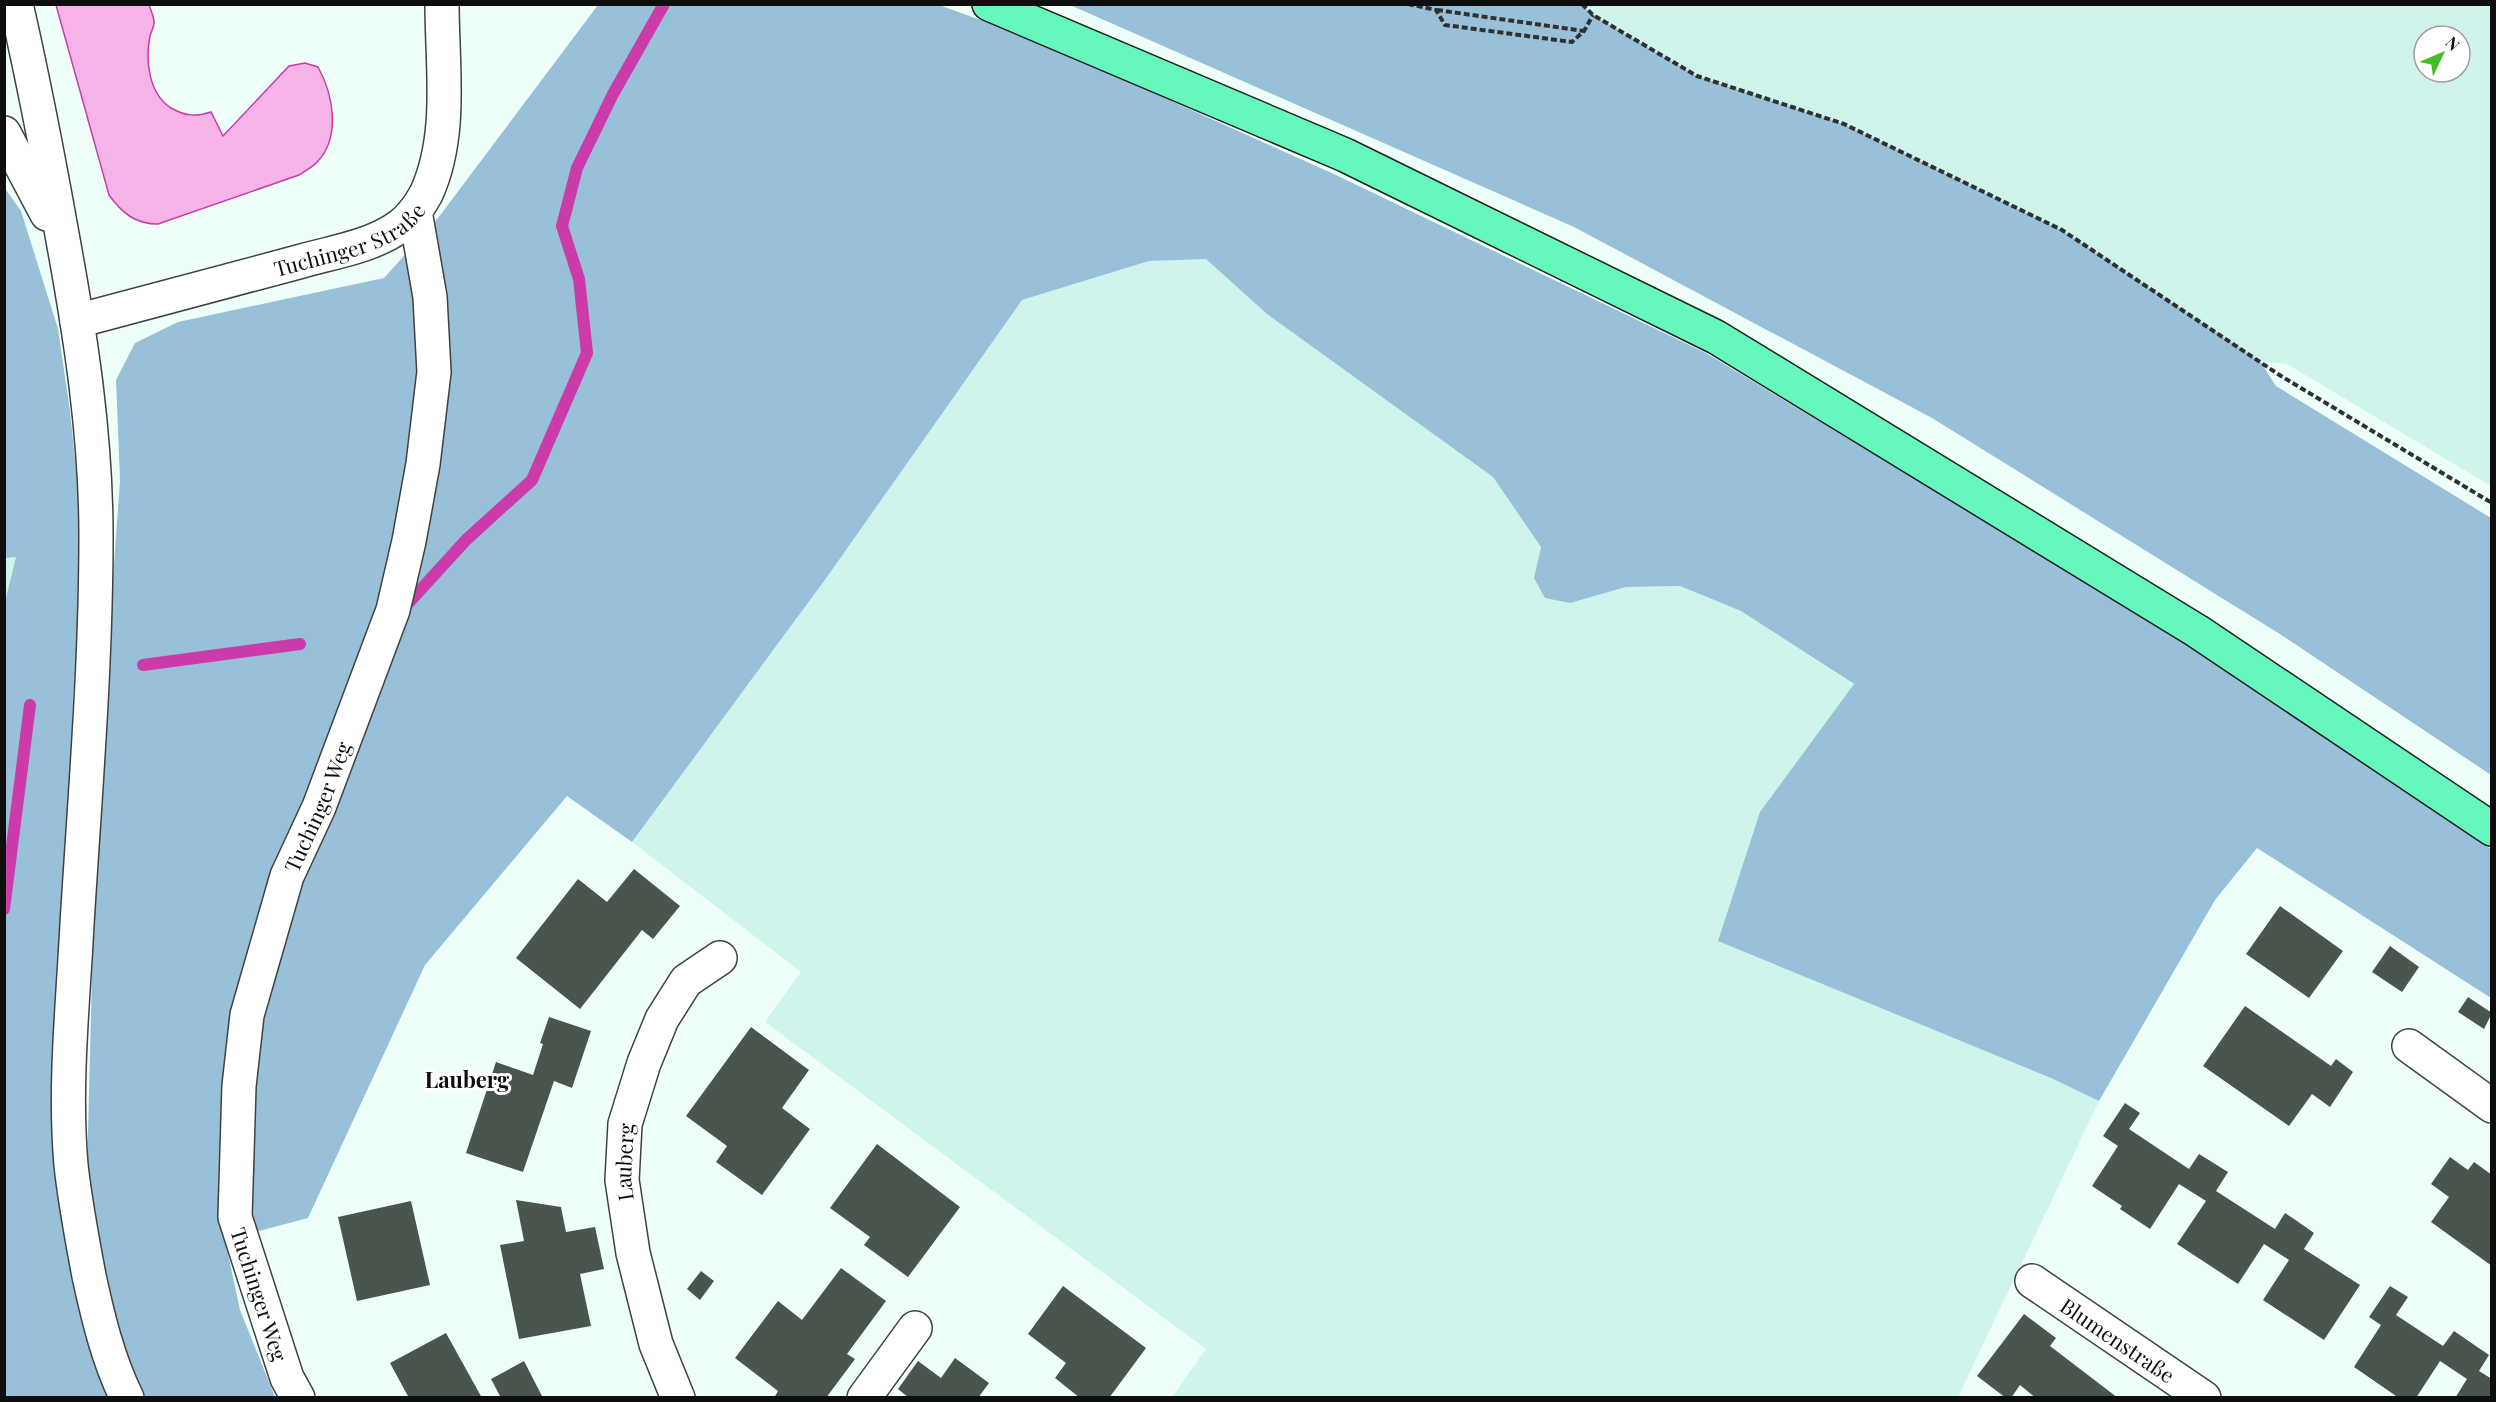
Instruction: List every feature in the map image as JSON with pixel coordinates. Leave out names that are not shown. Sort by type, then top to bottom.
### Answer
[{"type":"main road","points":[[989,4],[1346,155],[1716,337],[2197,631],[2492,829]]},
{"type":"street","points":[[16,4],[37,96],[68,265],[89,414],[96,534],[93,642],[69,1087],[71,1162],[80,1229],[98,1316],[127,1398]]},
{"type":"street","name":"Tuchinger Straße","points":[[77,321],[356,246],[400,226],[415,211],[432,178],[440,146],[443,110],[442,4]]},
{"type":"street","points":[[4,133],[37,190],[68,265]]},
{"type":"street","name":"Tuchinger Weg","points":[[298,1398],[287,1378],[235,1217],[239,1086],[247,1015],[287,876],[319,807],[393,610],[408,541],[423,464],[434,372],[430,297],[415,211]]},
{"type":"street","name":"Lauberg","points":[[672,1395],[656,1344],[633,1253],[622,1180],[625,1124],[644,1063],[662,1019],[686,981],[720,958]]},
{"type":"street","points":[[2409,1046],[2492,1107]]},
{"type":"street","name":"Blumenstraße","points":[[2032,1281],[2204,1398]]},
{"type":"street","points":[[864,1398],[915,1328]]},
{"type":"path","points":[[1408,4],[1584,31]]},
{"type":"path","points":[[1582,4],[1593,15],[1697,76],[1844,124],[2062,230],[2281,376],[2492,503]]},
{"type":"path","points":[[1436,10],[1445,25],[1572,42],[1584,31],[1593,15]]},
{"type":"shaded area","points":[[56,5],[149,5],[154,23],[148,56],[153,86],[164,102],[181,113],[200,115],[211,112],[223,136],[289,66],[305,63],[318,67],[331,102],[332,127],[325,151],[316,163],[299,175],[158,224],[136,220],[124,212],[109,195]]},
{"type":"shaded area","points":[[598,5],[939,5],[1036,40],[1336,175],[1706,353],[2188,644],[2491,849],[2491,998],[2257,848],[2215,900],[2099,1101],[2051,1078],[1718,941],[1760,812],[1854,684],[1741,611],[1680,586],[1626,587],[1570,603],[1545,598],[1534,578],[1541,547],[1493,477],[1267,314],[1206,259],[1149,261],[1022,300],[827,577],[632,842],[567,796],[425,965],[308,1218],[225,1240],[240,1310],[275,1397],[139,1397],[125,1375],[86,1213],[96,816],[120,480],[116,380],[135,343],[178,322],[384,278],[438,218]]},
{"type":"shaded area","points":[[1070,5],[1582,5],[1593,15],[1697,76],[1844,124],[2062,230],[2260,361],[2276,386],[2491,518],[2491,775],[2283,636],[1932,418],[1574,227]]},
{"type":"shaded area","points":[[1582,5],[2491,5],[2491,486],[2287,364],[2260,361],[2062,230],[1844,124],[1697,76],[1593,15]]},
{"type":"shaded area","points":[[4,187],[21,211],[58,329],[70,411],[83,538],[73,701],[59,1156],[115,1397],[5,1397],[4,606],[16,557],[5,558]]},
{"type":"shaded area","points":[[1206,258],[1267,314],[1493,477],[1541,547],[1534,578],[1570,603],[1626,587],[1680,586],[1741,611],[1854,685],[1760,812],[2051,1078],[2099,1101],[1958,1397],[1172,1397],[1206,1349],[765,1022],[801,972],[632,842],[827,577],[1022,300],[1149,261]]},
{"type":"shaded area","points":[[17,557],[5,606],[5,558]]},
{"type":"building","points":[[634,869],[680,906],[653,939],[642,930],[580,1009],[516,958],[578,879],[607,902]]},
{"type":"building","points":[[2280,906],[2343,951],[2309,998],[2246,954]]},
{"type":"building","points":[[2390,946],[2419,967],[2402,992],[2372,972]]},
{"type":"building","points":[[2468,997],[2492,1013],[2484,1029],[2458,1012]]},
{"type":"building","points":[[2245,1006],[2331,1066],[2336,1059],[2353,1072],[2330,1107],[2312,1094],[2289,1126],[2203,1066]]},
{"type":"building","points":[[549,1017],[591,1031],[572,1088],[554,1081],[523,1172],[466,1153],[496,1062],[533,1075]]},
{"type":"building","points":[[751,1027],[809,1070],[782,1108],[810,1129],[762,1195],[716,1162],[727,1146],[686,1116]]},
{"type":"building","points":[[2125,1103],[2140,1113],[2129,1129],[2189,1169],[2199,1154],[2228,1172],[2216,1191],[2275,1229],[2285,1213],[2314,1233],[2304,1249],[2360,1285],[2324,1340],[2263,1300],[2289,1260],[2264,1244],[2238,1284],[2177,1244],[2206,1201],[2179,1184],[2150,1229],[2120,1209],[2122,1206],[2092,1186],[2118,1146],[2103,1136]]},
{"type":"building","points":[[877,1144],[960,1207],[908,1277],[864,1245],[870,1237],[830,1208]]},
{"type":"building","points":[[2450,1157],[2468,1170],[2474,1162],[2492,1175],[2492,1266],[2431,1222],[2449,1197],[2431,1184]]},
{"type":"building","points":[[516,1200],[561,1207],[566,1232],[595,1227],[604,1269],[580,1274],[591,1326],[519,1339],[500,1245],[524,1241]]},
{"type":"building","points":[[411,1201],[430,1285],[357,1301],[338,1217]]},
{"type":"building","points":[[841,1268],[886,1301],[847,1354],[855,1359],[826,1398],[774,1398],[778,1391],[735,1358],[778,1301],[802,1320]]},
{"type":"building","points":[[701,1271],[714,1281],[700,1300],[687,1289]]},
{"type":"building","points":[[1063,1286],[1146,1348],[1109,1398],[1080,1398],[1055,1378],[1066,1363],[1028,1334]]},
{"type":"building","points":[[2390,1286],[2408,1297],[2396,1315],[2443,1346],[2454,1331],[2489,1355],[2479,1371],[2492,1379],[2492,1398],[2455,1398],[2467,1379],[2440,1361],[2416,1398],[2399,1398],[2354,1367],[2381,1325],[2369,1317]]},
{"type":"building","points":[[2024,1314],[2056,1338],[2050,1346],[2118,1398],[2036,1398],[2020,1385],[2011,1398],[2006,1398],[1977,1376]]},
{"type":"building","points":[[446,1333],[482,1398],[409,1398],[390,1363]]},
{"type":"building","points":[[955,1358],[989,1383],[978,1398],[909,1398],[898,1389],[918,1361],[941,1378]]},
{"type":"building","points":[[524,1361],[543,1398],[501,1398],[491,1379]]},
{"type":"waterway","points":[[403,609],[466,540],[532,480],[587,353],[579,279],[562,226],[577,168],[613,94],[664,4]]},
{"type":"waterway","points":[[143,665],[300,644]]},
{"type":"waterway","points":[[4,909],[30,705]]},
{"type":"district","name":"Lauberg","points":[[467,1079]]}]
